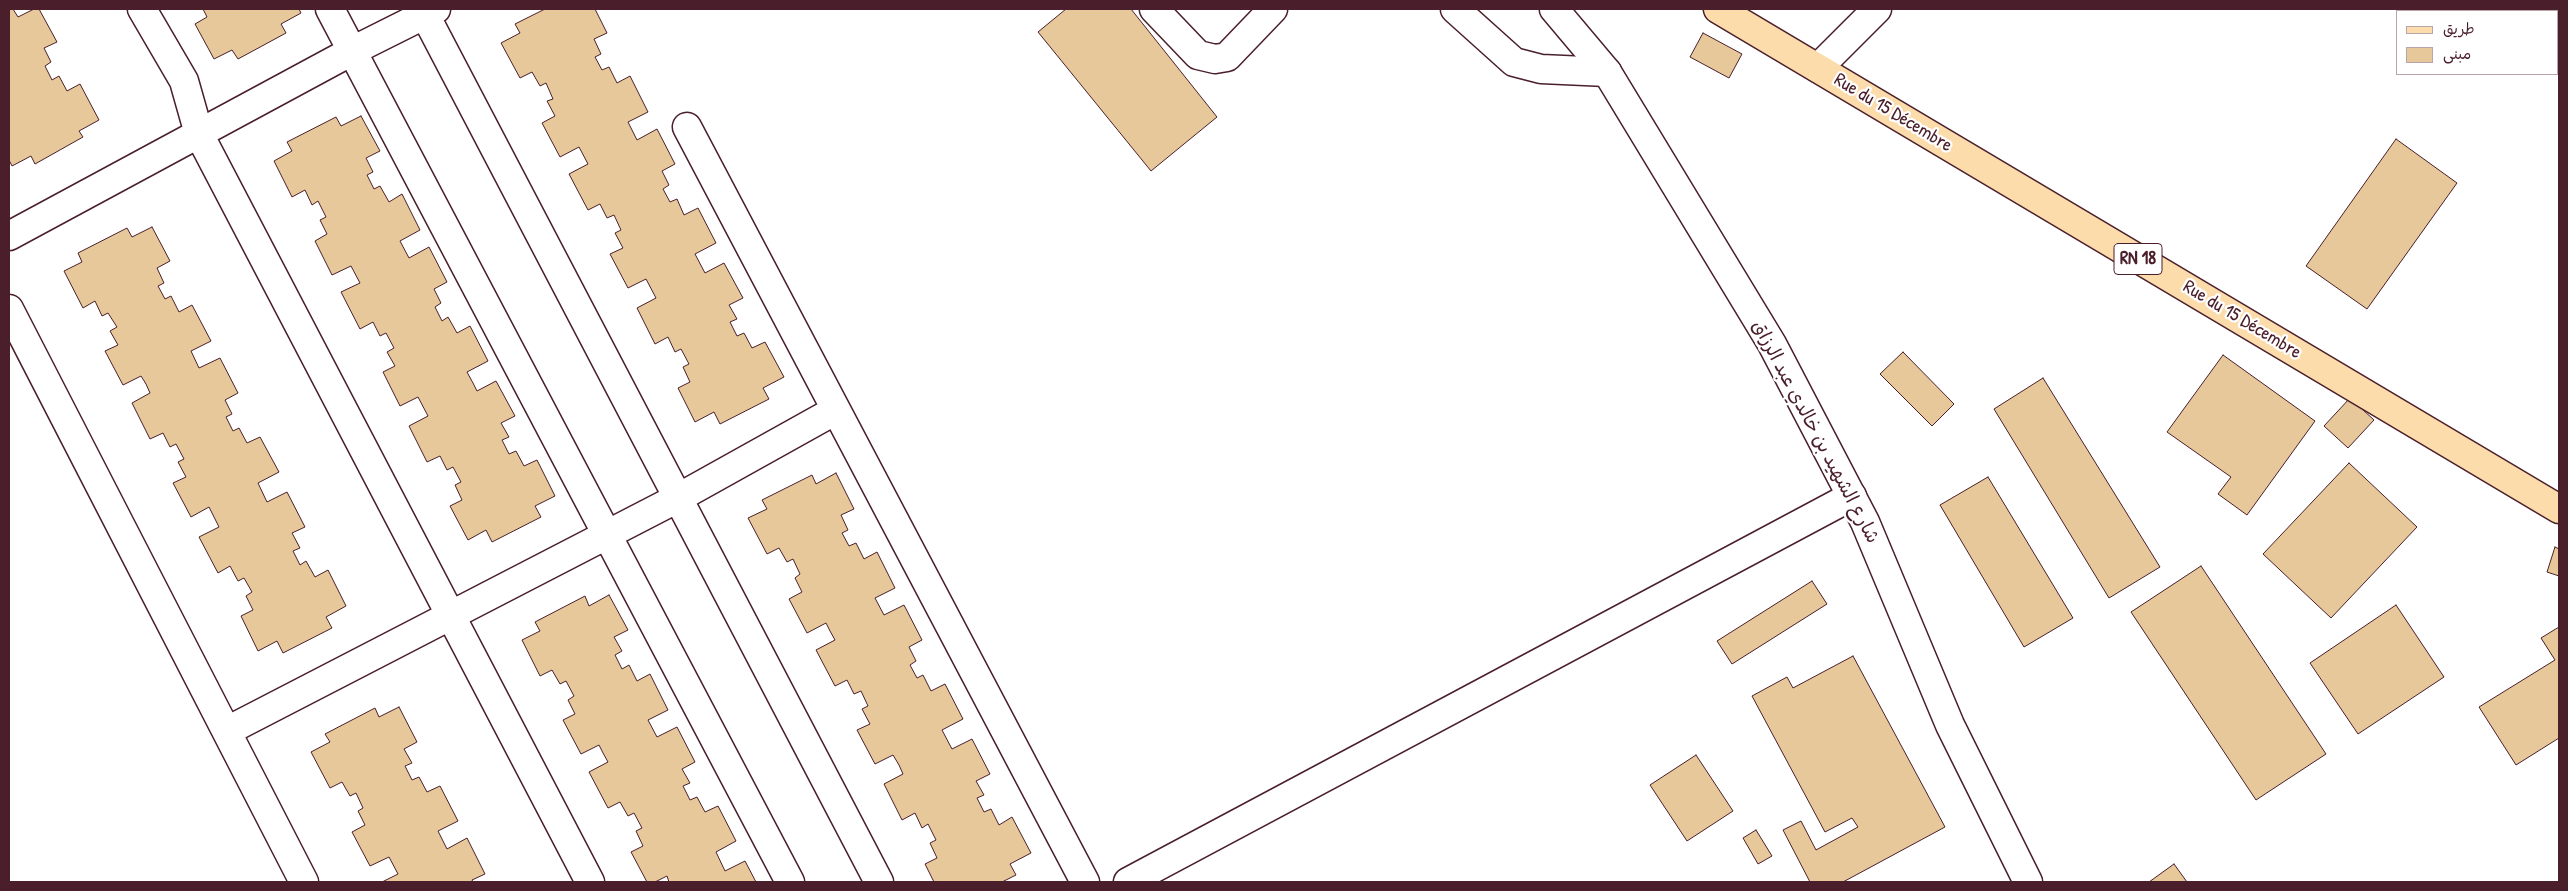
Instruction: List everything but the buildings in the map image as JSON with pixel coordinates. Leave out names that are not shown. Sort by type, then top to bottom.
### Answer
[{"type":"main road","name":"Rue du 15 Décembre","points":[[1718,9],[2559,509]]},
{"type":"street","points":[[142,9],[184,81],[198,134],[590,882]]},
{"type":"street","points":[[330,9],[790,882]]},
{"type":"street","points":[[1154,9],[1198,55],[1215,59],[1227,57],[1273,9]]},
{"type":"street","points":[[1455,9],[1514,62],[1541,69],[1607,72]]},
{"type":"street","name":"شارع الشهيد بن خالدي عبد الرزاق","points":[[1554,9],[1607,72],[1772,344],[1865,522],[1950,725],[2028,882]]},
{"type":"street","points":[[1818,68],[1877,9]]},
{"type":"street","points":[[9,236],[428,11],[678,498],[879,882]]},
{"type":"street","points":[[687,127],[1085,882]]},
{"type":"street","points":[[9,309],[304,882]]},
{"type":"street","points":[[226,731],[678,498],[836,410]]},
{"type":"street","points":[[1128,882],[1852,496]]}]
